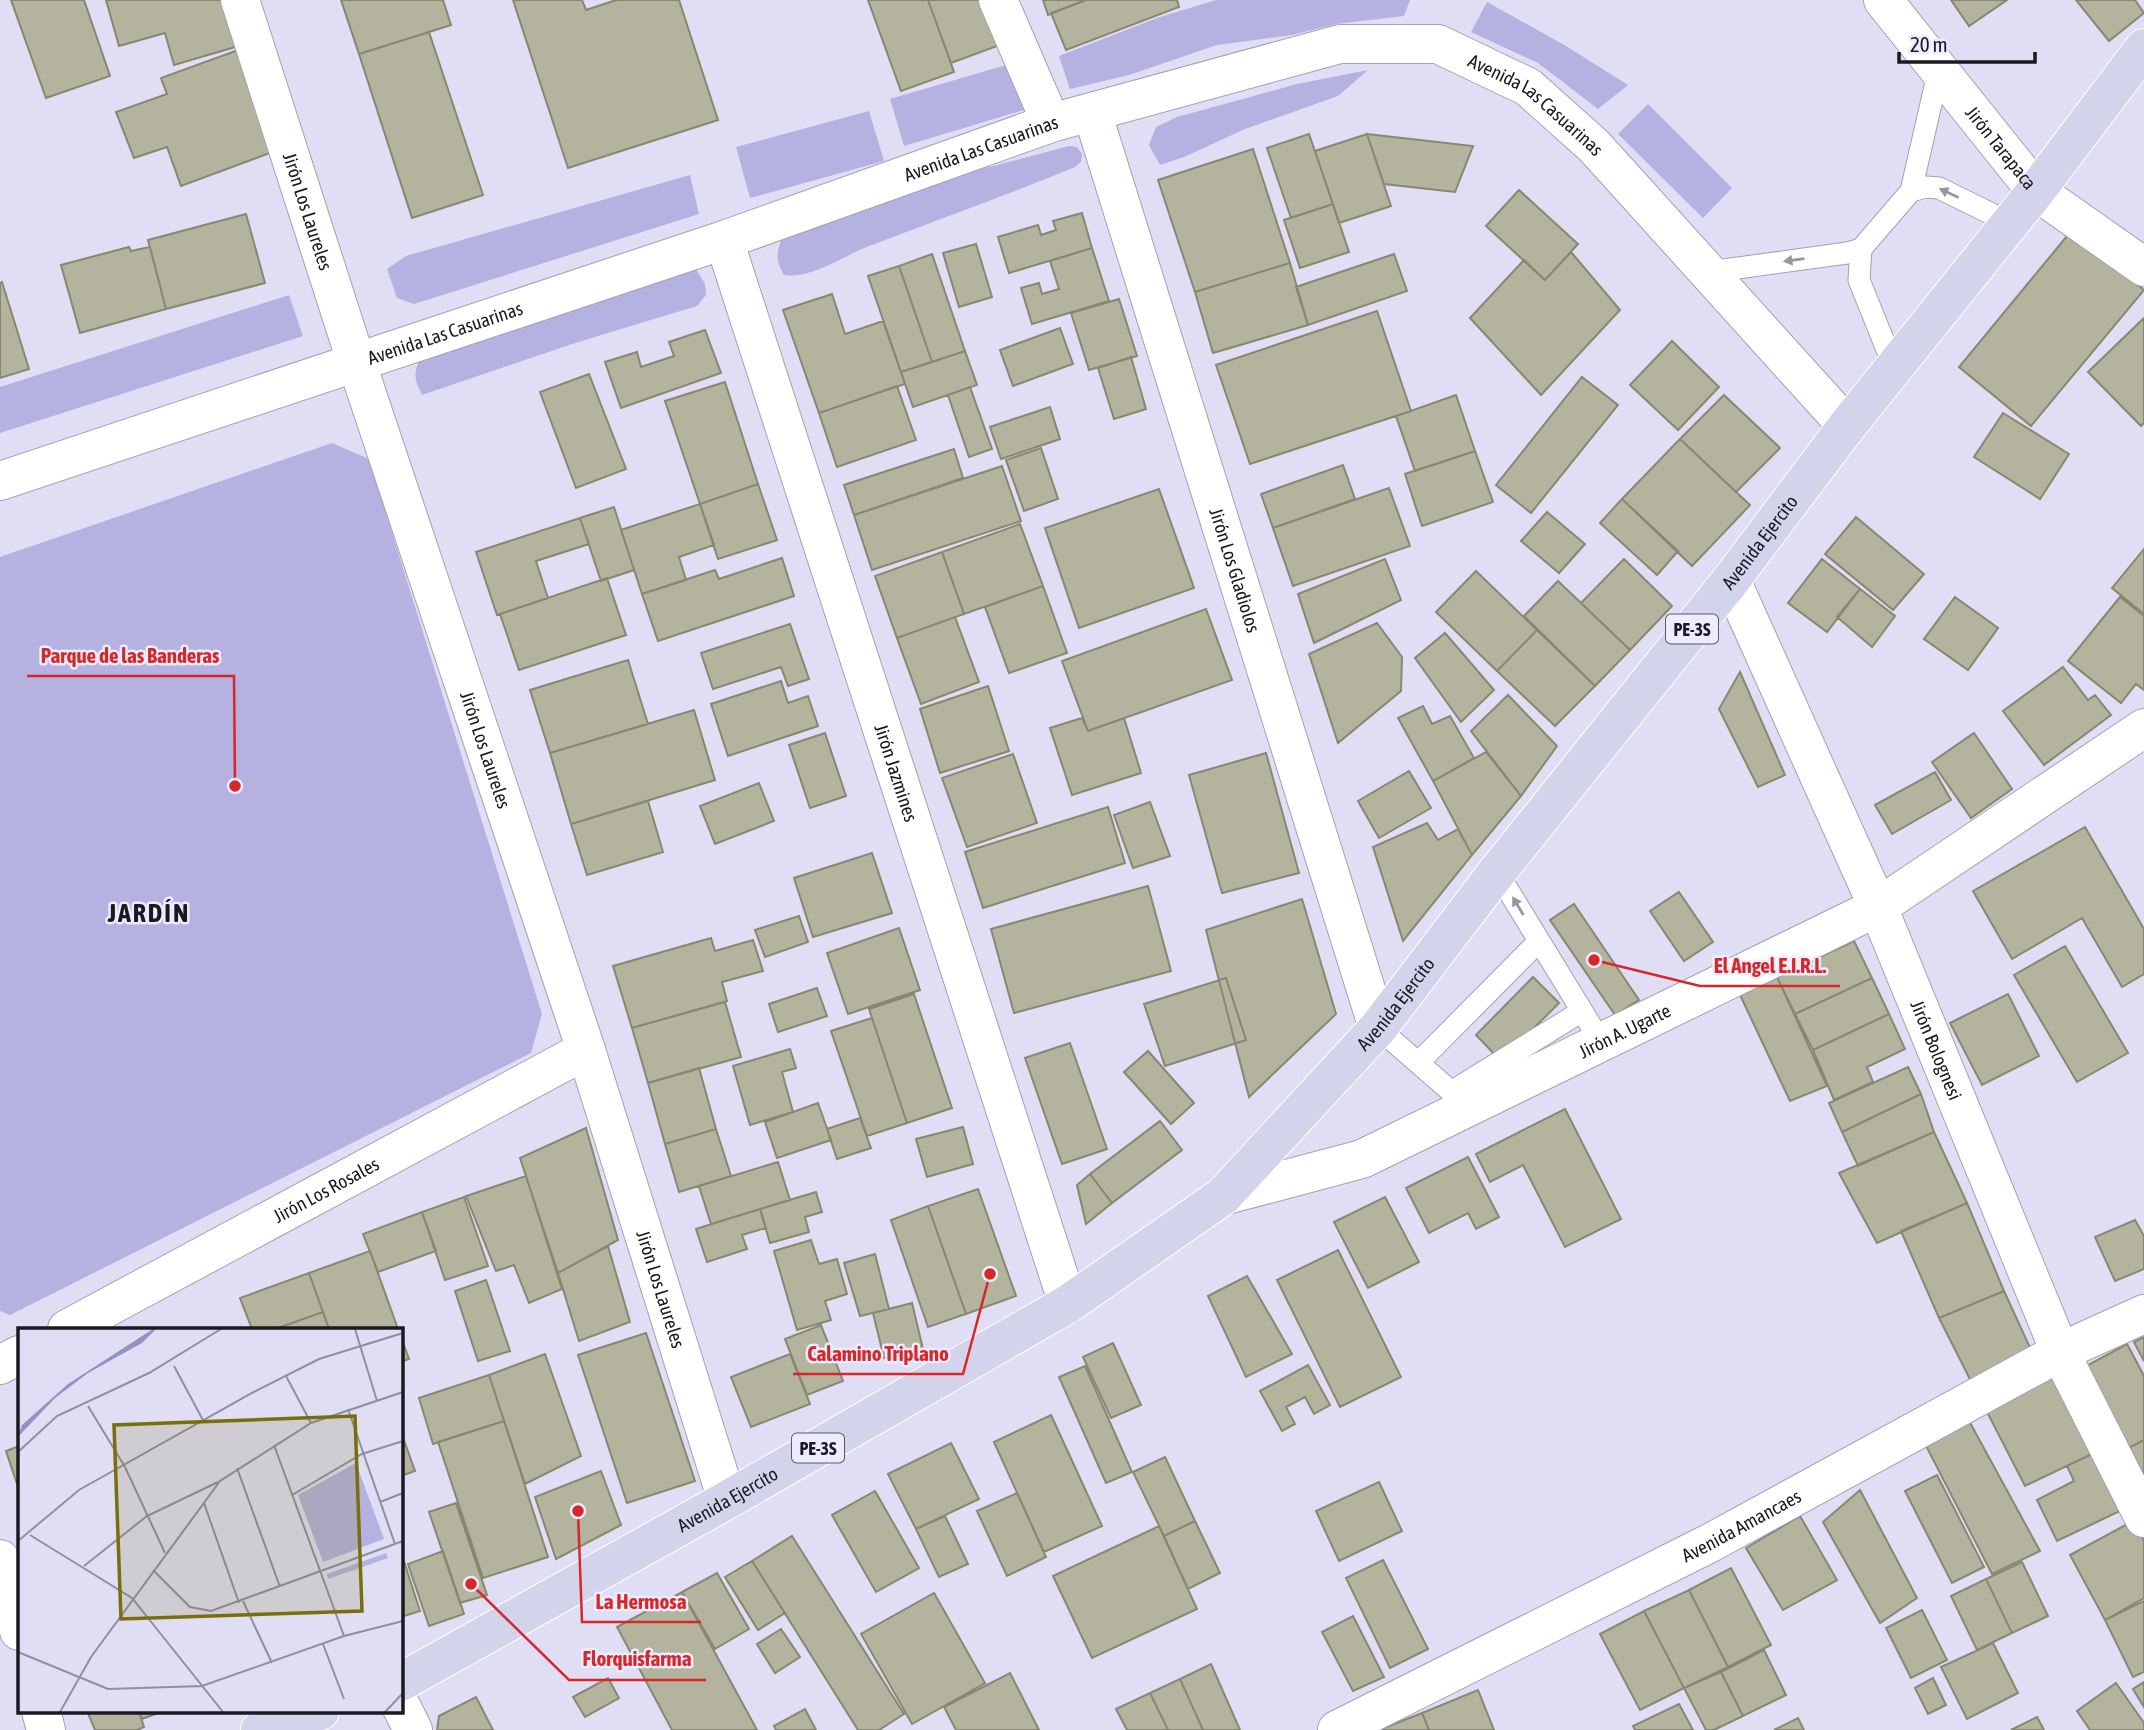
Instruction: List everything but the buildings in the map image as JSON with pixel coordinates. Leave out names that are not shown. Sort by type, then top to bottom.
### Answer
[{"type":"highway","name":"Avenida Ejercito","points":[[402,1681],[727,1500],[1068,1304],[1223,1196],[1378,1028],[1497,872],[1731,580],[1847,425],[2036,191],[2144,48]]},
{"type":"highway","points":[[260,1730],[317,1712]]},
{"type":"street","name":"Jirón Los Laureles","points":[[240,0],[356,361],[586,1050],[727,1500]]},
{"type":"street","points":[[998,0],[1051,123]]},
{"type":"street","name":"Jirón Tarapaca","points":[[1883,0],[2036,191],[2144,267]]},
{"type":"street","name":"Avenida Las Casuarinas","points":[[0,481],[724,240],[1051,123],[1340,44],[1438,44],[1528,87],[1594,146],[1847,425]]},
{"type":"street","name":"Jirón Los Gladiolos","points":[[1093,112],[1378,1028]]},
{"type":"street","name":"Jirón Jazmines","points":[[724,240],[1068,1304]]},
{"type":"street","name":"Jirón Bolognesi","points":[[1731,580],[1878,906],[2060,1352],[2144,1518]]},
{"type":"street","name":"Jirón A. Ugarte","points":[[1223,1196],[1362,1159],[1460,1099],[1591,1027],[1878,906],[2144,728]]},
{"type":"street","name":"Jirón Los Rosales","points":[[69,1328],[586,1050]]},
{"type":"street","name":"Avenida Amancaes","points":[[1341,1729],[1710,1543],[2060,1352],[2144,1314]]},
{"type":"street","points":[[0,1365],[18,1356]]},
{"type":"street","points":[[0,1559],[18,1627]]},
{"type":"street","points":[[402,1708],[412,1730]]},
{"type":"street","points":[[41,1712],[46,1730]]},
{"type":"lane","points":[[1709,272],[1861,249],[1911,191],[1939,69]]},
{"type":"lane","points":[[1911,191],[1926,187],[1939,188],[2010,223]]},
{"type":"lane","points":[[1861,249],[1859,280],[1894,367]]},
{"type":"lane","points":[[1497,872],[1591,1027]]},
{"type":"lane","points":[[1418,1063],[1539,941]]},
{"type":"lane","points":[[1378,1028],[1460,1099]]},
{"type":"shaded area","points":[[1216,0],[1410,0],[1404,16],[1336,24],[1292,35],[1217,45],[1129,75],[1070,89],[1059,56],[1157,18]]},
{"type":"shaded area","points":[[1487,2],[1566,46],[1628,85],[1598,109],[1538,63],[1471,32]]},
{"type":"shaded area","points":[[1013,63],[1027,109],[904,146],[890,99]]},
{"type":"shaded area","points":[[1368,70],[1338,96],[1245,129],[1184,157],[1160,165],[1149,145],[1156,127],[1177,117],[1297,84]]},
{"type":"shaded area","points":[[1648,104],[1732,188],[1703,218],[1618,134]]},
{"type":"shaded area","points":[[869,111],[884,161],[750,198],[736,147]]},
{"type":"shaded area","points":[[1069,146],[1077,147],[1082,154],[1081,162],[1075,167],[869,246],[805,274],[784,275],[781,269],[778,255],[784,235],[940,180]]},
{"type":"shaded area","points":[[690,175],[699,214],[414,304],[397,298],[387,269],[406,256]]},
{"type":"shaded area","points":[[696,269],[705,284],[706,295],[697,306],[575,343],[422,395],[419,389],[416,372],[421,357]]},
{"type":"shaded area","points":[[289,295],[303,336],[0,433],[0,387]]},
{"type":"shaded area","points":[[332,443],[369,459],[542,1014],[531,1053],[10,1315],[0,1311],[0,557]]},
{"type":"place","name":"Parque de las Banderas","points":[[235,786]]},
{"type":"place","name":"El Angel E.I.R.L.","points":[[1594,960]]},
{"type":"place","name":"Calamino Triplano","points":[[990,1274]]},
{"type":"place","name":"La Hermosa","points":[[578,1511]]},
{"type":"place","name":"Florquisfarma","points":[[471,1584]]},
{"type":"district","name":"JARDÍN","points":[[149,913]]}]
